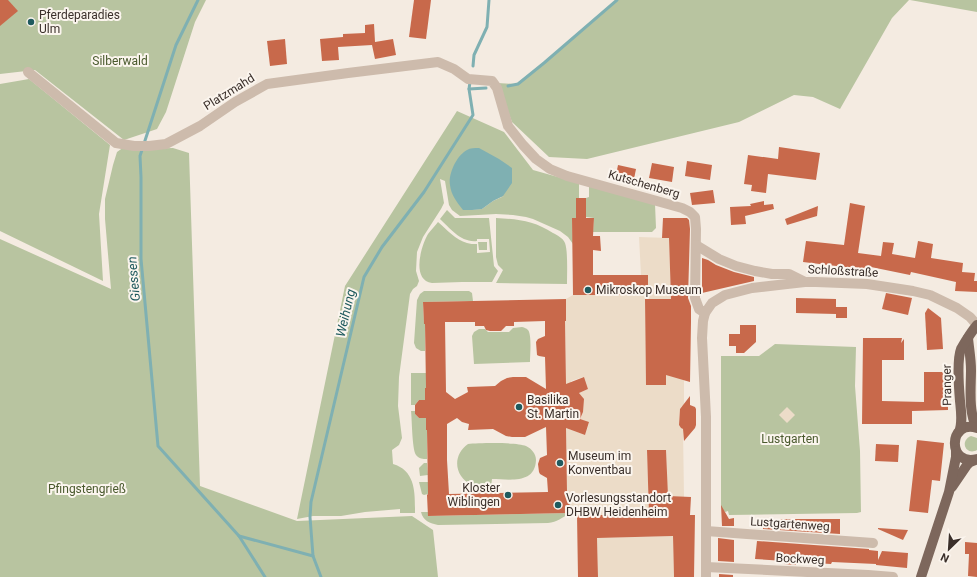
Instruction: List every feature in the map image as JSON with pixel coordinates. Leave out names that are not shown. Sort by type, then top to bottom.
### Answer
[{"type":"main road","name":"Pranger","points":[[949,492],[956,457],[954,445],[955,439],[959,432],[961,423],[959,362],[961,349],[977,325]]},
{"type":"main road","name":"Pranger","points":[[968,338],[970,398],[974,421],[977,427]]},
{"type":"main road","points":[[959,432],[966,427],[977,427]]},
{"type":"main road","points":[[956,450],[959,455],[964,458],[976,460]]},
{"type":"main road","points":[[921,577],[949,492],[970,462],[976,460]]},
{"type":"street","name":"Platzmahd","points":[[28,72],[116,143],[134,146],[166,144],[200,126],[235,102],[267,84],[438,62],[454,69],[468,79],[492,81]]},
{"type":"street","name":"Kutschenberg","points":[[492,81],[497,88],[508,126],[536,159],[550,169],[567,176],[682,208],[690,212],[695,217],[696,245]]},
{"type":"street","points":[[696,245],[719,259],[736,266],[772,274],[789,274],[805,282]]},
{"type":"street","points":[[696,245],[695,298],[699,310],[705,313],[702,338],[706,417],[706,572]]},
{"type":"street","name":"Schloßstraße","points":[[705,313],[712,304],[725,295],[752,288],[805,282],[867,284],[930,295],[957,308],[970,317],[977,325]]},
{"type":"street","name":"Lustgartenweg","points":[[706,531],[873,543]]},
{"type":"street","name":"Bockweg","points":[[706,572],[868,575],[893,577]]},
{"type":"green space","name":"Silberwald","points":[[0,0],[206,0],[195,22],[166,112],[157,129],[124,140],[35,70],[0,74]]},
{"type":"green space","points":[[617,0],[909,0],[892,18],[840,109],[813,97],[794,95],[739,122],[587,159],[549,157],[512,122],[497,83],[516,84],[544,63]]},
{"type":"green space","points":[[910,0],[977,0],[977,12]]},
{"type":"green space","points":[[29,79],[110,145],[99,214],[103,281],[0,231],[0,84]]},
{"type":"green space","points":[[457,111],[504,132],[533,170],[579,183],[581,218],[572,218],[573,244],[568,237],[560,231],[526,217],[496,214],[460,216],[452,210],[449,205],[445,181],[440,179],[444,203],[423,237],[417,252],[416,271],[419,281],[417,286],[410,294],[399,377],[398,406],[402,438],[399,445],[392,450],[393,464],[401,467],[406,472],[413,484],[415,513],[400,513],[400,509],[341,516],[313,516],[297,519],[345,286]],"holes":[[[504,196],[493,201],[482,209],[463,210]]]},
{"type":"green space","name":"Pfingstengrieß","points":[[124,147],[135,149],[173,148],[189,153],[200,486],[297,521],[412,516],[433,530],[438,577],[0,577],[0,239],[111,289],[105,219],[105,199],[117,152]]},
{"type":"green space","points":[[589,186],[655,204],[656,228],[652,232],[593,232],[594,218],[586,217],[586,198],[589,197]]},
{"type":"green space","points":[[447,210],[455,218],[489,218],[494,266],[498,271],[492,282],[432,283],[426,281],[422,276],[420,262],[425,239],[438,222],[451,234],[463,242],[477,244],[477,253],[490,252],[489,239],[477,239],[477,241],[466,240],[456,234],[440,219]]},
{"type":"green space","points":[[496,218],[533,223],[561,238],[565,243],[567,251],[567,284],[496,283],[503,270],[498,265],[496,257]]},
{"type":"green space","points":[[478,242],[487,242],[487,250],[479,250]]},
{"type":"green space","points":[[424,291],[469,291],[472,293],[473,301],[423,302],[425,351],[421,351],[416,348],[414,343],[417,300],[420,294]]},
{"type":"green space","points":[[522,327],[527,329],[529,333],[530,362],[474,364],[472,336],[474,332],[479,329],[485,329],[488,332],[509,332],[513,328]]},
{"type":"green space","name":"Lustgarten","points":[[775,344],[856,347],[855,386],[860,451],[861,512],[729,515],[728,511],[725,512],[721,507],[721,356],[759,356]]},
{"type":"green space","points":[[411,373],[426,373],[425,400],[419,400],[415,405],[411,405]]},
{"type":"green space","points":[[411,411],[415,411],[415,414],[419,418],[426,418],[427,459],[418,457],[415,452]]},
{"type":"green space","points":[[971,436],[977,438],[977,450],[970,451],[965,447],[965,441]]},
{"type":"green space","points":[[507,443],[526,446],[532,450],[535,456],[536,460],[534,468],[531,474],[520,479],[492,479],[491,487],[474,486],[462,477],[457,466],[459,454],[468,444]]},
{"type":"green space","points":[[424,463],[427,463],[428,475],[420,476],[419,468]]},
{"type":"green space","points":[[419,482],[428,482],[428,494],[422,494]]},
{"type":"green space","points":[[421,512],[428,512],[428,516],[570,513],[557,521],[548,523],[438,525],[425,520]]},
{"type":"shaded area","points":[[639,237],[669,238],[671,299],[645,300],[646,384],[666,384],[666,323],[684,380],[684,406],[680,409],[679,425],[683,429],[684,497],[668,515],[666,450],[647,450],[649,515],[577,515],[570,513],[567,492],[566,428],[585,435],[589,423],[580,419],[583,412],[583,399],[579,393],[588,389],[583,377],[571,381],[571,384],[566,384],[566,299],[573,295],[648,295],[648,276],[641,275]]},
{"type":"shaded area","points":[[787,407],[795,415],[787,423],[779,415]]},
{"type":"shaded area","points":[[673,536],[674,577],[598,577],[597,538]]},
{"type":"water","points":[[474,148],[479,148],[512,168],[512,183],[503,196],[482,209],[463,210],[452,192],[450,176],[454,165],[463,152]]},
{"type":"building","points":[[0,0],[8,0],[18,11],[0,26]]},
{"type":"building","points":[[414,0],[431,0],[426,39],[409,37]]},
{"type":"building","points":[[374,24],[375,42],[393,39],[396,55],[375,59],[372,45],[338,47],[339,60],[322,61],[320,39],[343,37],[343,34],[365,33],[365,25]]},
{"type":"building","points":[[285,39],[287,64],[270,66],[267,41]]},
{"type":"building","points":[[779,147],[820,153],[816,180],[768,174],[766,193],[751,191],[752,185],[744,184],[748,155],[778,159]]},
{"type":"building","points":[[687,161],[712,165],[710,180],[685,176]]},
{"type":"building","points":[[652,163],[674,167],[672,182],[649,178]]},
{"type":"building","points":[[618,165],[636,169],[633,184],[615,180]]},
{"type":"building","points":[[713,190],[715,203],[692,205],[690,193]]},
{"type":"building","points":[[576,198],[586,198],[586,218],[594,218],[593,236],[600,236],[601,251],[593,250],[593,275],[648,275],[648,295],[573,295],[572,218],[576,218]]},
{"type":"building","points":[[764,201],[764,205],[773,204],[774,209],[745,216],[746,224],[731,225],[730,207],[751,206],[750,204]]},
{"type":"building","points":[[850,203],[865,206],[858,253],[881,256],[883,242],[894,243],[892,254],[915,258],[918,241],[933,244],[931,258],[963,263],[962,272],[975,273],[974,281],[977,281],[977,292],[955,291],[956,282],[911,272],[910,275],[871,267],[870,270],[803,262],[806,241],[844,245]]},
{"type":"building","points":[[818,206],[817,216],[787,225],[785,219]]},
{"type":"building","points":[[663,218],[687,218],[689,220],[688,298],[691,306],[690,382],[666,375],[666,385],[646,385],[645,299],[671,299],[669,238],[662,238]]},
{"type":"building","points":[[702,258],[734,272],[754,277],[754,281],[702,293]]},
{"type":"building","points":[[886,293],[912,298],[908,315],[882,309]]},
{"type":"building","points":[[796,298],[836,299],[836,307],[847,307],[847,318],[836,318],[836,314],[796,313]]},
{"type":"building","points":[[566,299],[566,384],[584,377],[588,389],[579,393],[584,399],[583,412],[580,419],[589,422],[585,435],[566,428],[567,492],[569,492],[570,513],[428,516],[426,418],[419,418],[415,414],[415,405],[419,400],[425,400],[426,388],[425,324],[423,302]],"holes":[[[545,321],[545,336],[538,339],[536,342],[537,355],[545,357],[546,389],[526,377],[513,377],[507,378],[495,386],[467,387],[468,392],[455,399],[446,392],[445,322],[475,322],[475,326],[484,326],[486,330],[501,331],[506,326],[514,326],[514,322]],[[457,418],[462,422],[469,424],[468,430],[493,429],[506,436],[512,437],[525,437],[546,427],[547,455],[540,458],[538,464],[540,474],[547,478],[548,492],[449,494],[447,424]]]},
{"type":"building","points":[[928,308],[941,318],[943,349],[927,350],[925,313]]},
{"type":"building","points":[[740,325],[756,325],[756,342],[744,353],[736,353],[736,346],[729,346],[729,334],[740,334]]},
{"type":"building","points":[[863,338],[902,338],[901,343],[904,339],[904,360],[882,360],[882,401],[924,402],[924,372],[948,372],[948,410],[912,411],[912,424],[862,424]]},
{"type":"building","points":[[690,396],[690,405],[696,409],[696,425],[684,441],[683,429],[679,425],[680,409]]},
{"type":"building","points":[[917,440],[944,443],[940,481],[932,480],[928,513],[909,511]]},
{"type":"building","points":[[876,444],[899,445],[898,462],[875,461]]},
{"type":"building","points":[[647,450],[666,450],[668,496],[691,497],[690,515],[695,515],[694,577],[674,577],[673,536],[597,538],[598,577],[578,577],[577,515],[649,515]]},
{"type":"building","points":[[721,505],[729,519],[734,518],[734,526],[722,526]]},
{"type":"building","points":[[765,519],[840,519],[840,534],[763,529],[763,521],[765,521]]},
{"type":"building","points":[[878,528],[908,530],[903,540]]},
{"type":"building","points":[[718,538],[734,540],[734,562],[718,561]]},
{"type":"building","points":[[757,541],[869,549],[878,551],[878,560],[882,551],[908,553],[907,568],[876,564],[832,562],[831,564],[796,562],[796,565],[784,564],[784,561],[755,559]]},
{"type":"building","points":[[965,542],[977,543],[977,577],[968,576],[969,554],[965,554]]},
{"type":"building","points":[[719,574],[733,575],[733,577],[719,577]]},
{"type":"waterway","name":"Giessen","points":[[198,0],[176,45],[140,156],[141,259],[158,446],[239,536],[265,577]]},
{"type":"waterway","name":"Weihung","points":[[473,66],[474,55],[487,27],[489,0]]},
{"type":"waterway","points":[[508,86],[518,84],[617,0]]},
{"type":"waterway","name":"Weihung","points":[[321,577],[313,556],[310,517],[311,502],[364,277],[382,247],[424,192],[473,115],[469,89],[470,82]]},
{"type":"waterway","points":[[469,89],[486,88]]},
{"type":"waterway","name":"Giessen","points":[[239,536],[313,556]]},
{"type":"place","name":"Pferdeparadies Ulm","points":[[31,22]]},
{"type":"place","name":"Mikroskop Museum","points":[[588,290]]},
{"type":"place","name":"Basilika St. Martin","points":[[519,407]]},
{"type":"place","name":"Museum im Konventbau","points":[[560,463]]},
{"type":"place","name":"Kloster Wiblingen","points":[[508,495]]},
{"type":"place","name":"Vorlesungsstandort DHBW Heidenheim","points":[[558,505]]}]
